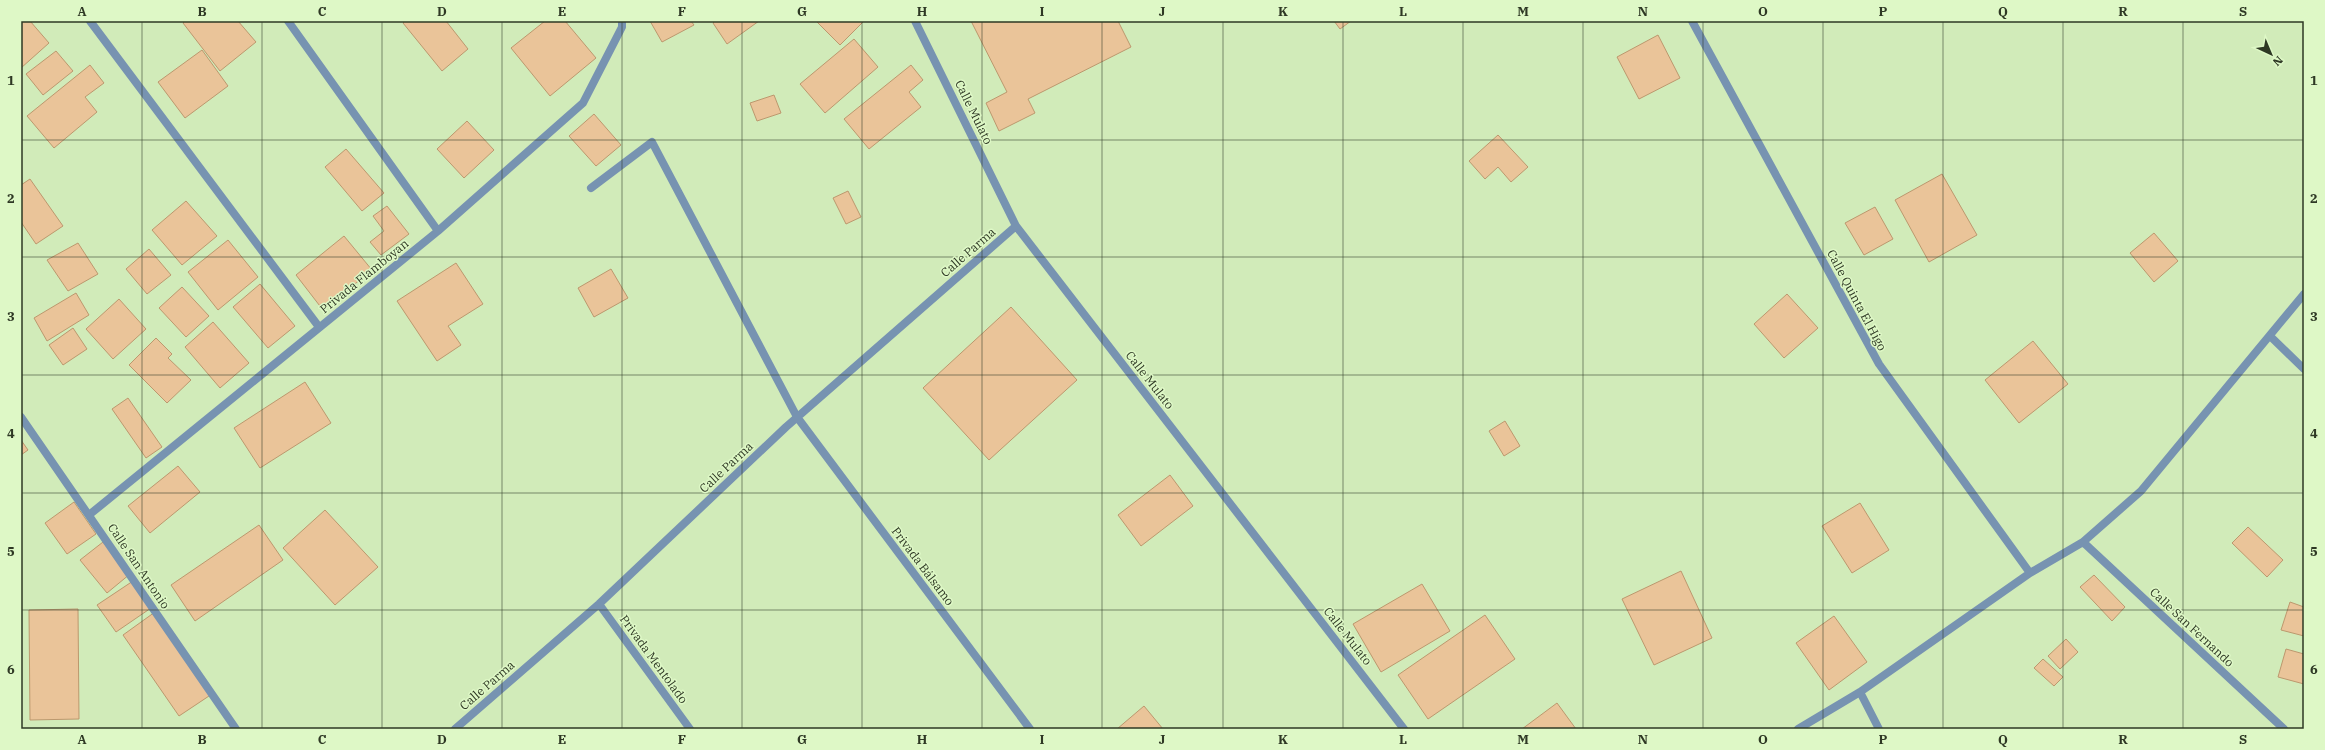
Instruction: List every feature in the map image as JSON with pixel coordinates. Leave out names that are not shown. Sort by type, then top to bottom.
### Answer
[{"type":"street","points":[[90,21],[319,327]]},
{"type":"street","points":[[288,21],[438,231]]},
{"type":"street","name":"Calle Mulato","points":[[915,21],[1016,226],[1404,729]]},
{"type":"street","name":"Calle Quinta El Higo","points":[[1692,21],[1879,364],[2030,573]]},
{"type":"street","name":"Privada Flamboyan","points":[[89,515],[438,231],[583,103],[622,24]]},
{"type":"street","name":"Privada Bálsamo","points":[[591,188],[652,142],[797,417],[1030,729]]},
{"type":"street","name":"Calle Parma","points":[[455,729],[599,604],[797,417],[1016,226]]},
{"type":"street","points":[[1798,729],[1860,692],[2030,573],[2083,542],[2141,491],[2304,294]]},
{"type":"street","points":[[2270,336],[2304,369]]},
{"type":"street","name":"Calle San Antonio","points":[[21,417],[236,729]]},
{"type":"street","name":"Calle San Fernando","points":[[2083,542],[2284,729]]},
{"type":"street","name":"Privada Mentolado","points":[[599,604],[690,729]]},
{"type":"street","points":[[1860,692],[1879,729]]},
{"type":"building","points":[[21,21],[30,21],[49,43],[21,68]]},
{"type":"building","points":[[185,21],[238,21],[256,42],[220,71],[183,23]]},
{"type":"building","points":[[405,21],[446,21],[468,49],[442,71],[403,23]]},
{"type":"building","points":[[545,21],[565,21],[596,58],[550,96],[511,48]]},
{"type":"building","points":[[650,21],[691,21],[694,25],[662,42]]},
{"type":"building","points":[[715,21],[759,21],[727,44],[713,23]]},
{"type":"building","points":[[816,21],[864,21],[840,45]]},
{"type":"building","points":[[971,21],[1118,21],[1131,47],[1028,99],[1035,113],[999,131],[986,103],[1007,92]]},
{"type":"building","points":[[1334,21],[1351,21],[1340,29]]},
{"type":"building","points":[[1658,35],[1680,78],[1639,99],[1617,57]]},
{"type":"building","points":[[854,39],[878,67],[825,113],[800,84]]},
{"type":"building","points":[[202,50],[228,86],[185,118],[158,82]]},
{"type":"building","points":[[56,51],[73,71],[43,95],[26,74]]},
{"type":"building","points":[[90,65],[104,83],[85,97],[97,112],[54,148],[27,116]]},
{"type":"building","points":[[911,65],[923,80],[909,92],[921,107],[869,149],[844,119]]},
{"type":"building","points":[[774,95],[781,113],[757,121],[750,103]]},
{"type":"building","points":[[594,114],[621,145],[596,166],[569,136]]},
{"type":"building","points":[[467,121],[494,150],[464,178],[437,149]]},
{"type":"building","points":[[1498,135],[1528,167],[1511,182],[1498,167],[1485,179],[1469,161]]},
{"type":"building","points":[[346,149],[384,193],[362,211],[325,167]]},
{"type":"building","points":[[1942,174],[1977,235],[1929,262],[1895,200]]},
{"type":"building","points":[[30,179],[63,226],[36,244],[21,222],[21,185]]},
{"type":"building","points":[[848,191],[861,217],[846,224],[833,198]]},
{"type":"building","points":[[186,201],[217,236],[182,265],[152,230]]},
{"type":"building","points":[[387,206],[409,234],[381,255],[370,242],[384,231],[373,216]]},
{"type":"building","points":[[1875,207],[1893,239],[1864,255],[1845,223]]},
{"type":"building","points":[[2154,233],[2178,261],[2154,282],[2130,253]]},
{"type":"building","points":[[344,236],[372,270],[323,310],[296,275]]},
{"type":"building","points":[[228,240],[258,277],[218,310],[188,272]]},
{"type":"building","points":[[78,243],[98,274],[68,291],[47,260]]},
{"type":"building","points":[[149,249],[171,275],[147,294],[126,269]]},
{"type":"building","points":[[456,263],[483,304],[448,326],[461,345],[437,361],[397,301]]},
{"type":"building","points":[[611,269],[628,298],[594,317],[578,288]]},
{"type":"building","points":[[260,284],[295,326],[268,348],[233,307]]},
{"type":"building","points":[[182,287],[209,316],[186,337],[159,308]]},
{"type":"building","points":[[76,293],[89,315],[47,341],[34,318]]},
{"type":"building","points":[[1787,294],[1818,328],[1784,358],[1754,324]]},
{"type":"building","points":[[119,299],[146,329],[113,359],[86,329]]},
{"type":"building","points":[[1011,307],[1077,380],[989,460],[923,388]]},
{"type":"building","points":[[213,322],[249,363],[220,388],[185,347]]},
{"type":"building","points":[[73,328],[87,349],[63,365],[49,345]]},
{"type":"building","points":[[156,338],[172,354],[168,358],[191,380],[167,403],[129,365]]},
{"type":"building","points":[[2033,341],[2068,384],[2019,423],[1985,380]]},
{"type":"building","points":[[305,382],[331,423],[260,468],[234,428]]},
{"type":"building","points":[[128,398],[162,447],[146,458],[112,409]]},
{"type":"building","points":[[1505,421],[1520,446],[1504,456],[1489,431]]},
{"type":"building","points":[[21,440],[28,450],[21,455]]},
{"type":"building","points":[[178,466],[200,492],[150,533],[128,506]]},
{"type":"building","points":[[1170,475],[1193,506],[1141,546],[1118,515]]},
{"type":"building","points":[[74,502],[96,534],[67,554],[45,523]]},
{"type":"building","points":[[1860,503],[1889,550],[1852,573],[1822,526]]},
{"type":"building","points":[[325,510],[378,567],[335,605],[283,548]]},
{"type":"building","points":[[259,525],[283,560],[195,621],[171,585]]},
{"type":"building","points":[[2248,527],[2283,560],[2267,577],[2232,543]]},
{"type":"building","points":[[103,542],[130,574],[107,593],[80,560]]},
{"type":"building","points":[[1681,571],[1712,638],[1654,665],[1622,599]]},
{"type":"building","points":[[2094,575],[2125,607],[2112,621],[2080,587]]},
{"type":"building","points":[[133,581],[151,608],[116,632],[97,605]]},
{"type":"building","points":[[1422,584],[1450,631],[1381,672],[1353,624]]},
{"type":"building","points":[[2290,602],[2304,607],[2304,636],[2281,630]]},
{"type":"building","points":[[78,609],[79,719],[30,720],[29,610]]},
{"type":"building","points":[[155,612],[212,694],[179,716],[123,635]]},
{"type":"building","points":[[1485,615],[1515,659],[1428,719],[1398,675]]},
{"type":"building","points":[[1834,616],[1867,662],[1829,690],[1796,643]]},
{"type":"building","points":[[2066,639],[2078,652],[2060,669],[2048,656]]},
{"type":"building","points":[[2286,649],[2304,654],[2304,684],[2278,677]]},
{"type":"building","points":[[2043,659],[2063,677],[2054,686],[2034,668]]},
{"type":"building","points":[[1557,703],[1576,729],[1522,729]]},
{"type":"building","points":[[1144,706],[1163,729],[1117,729]]}]
